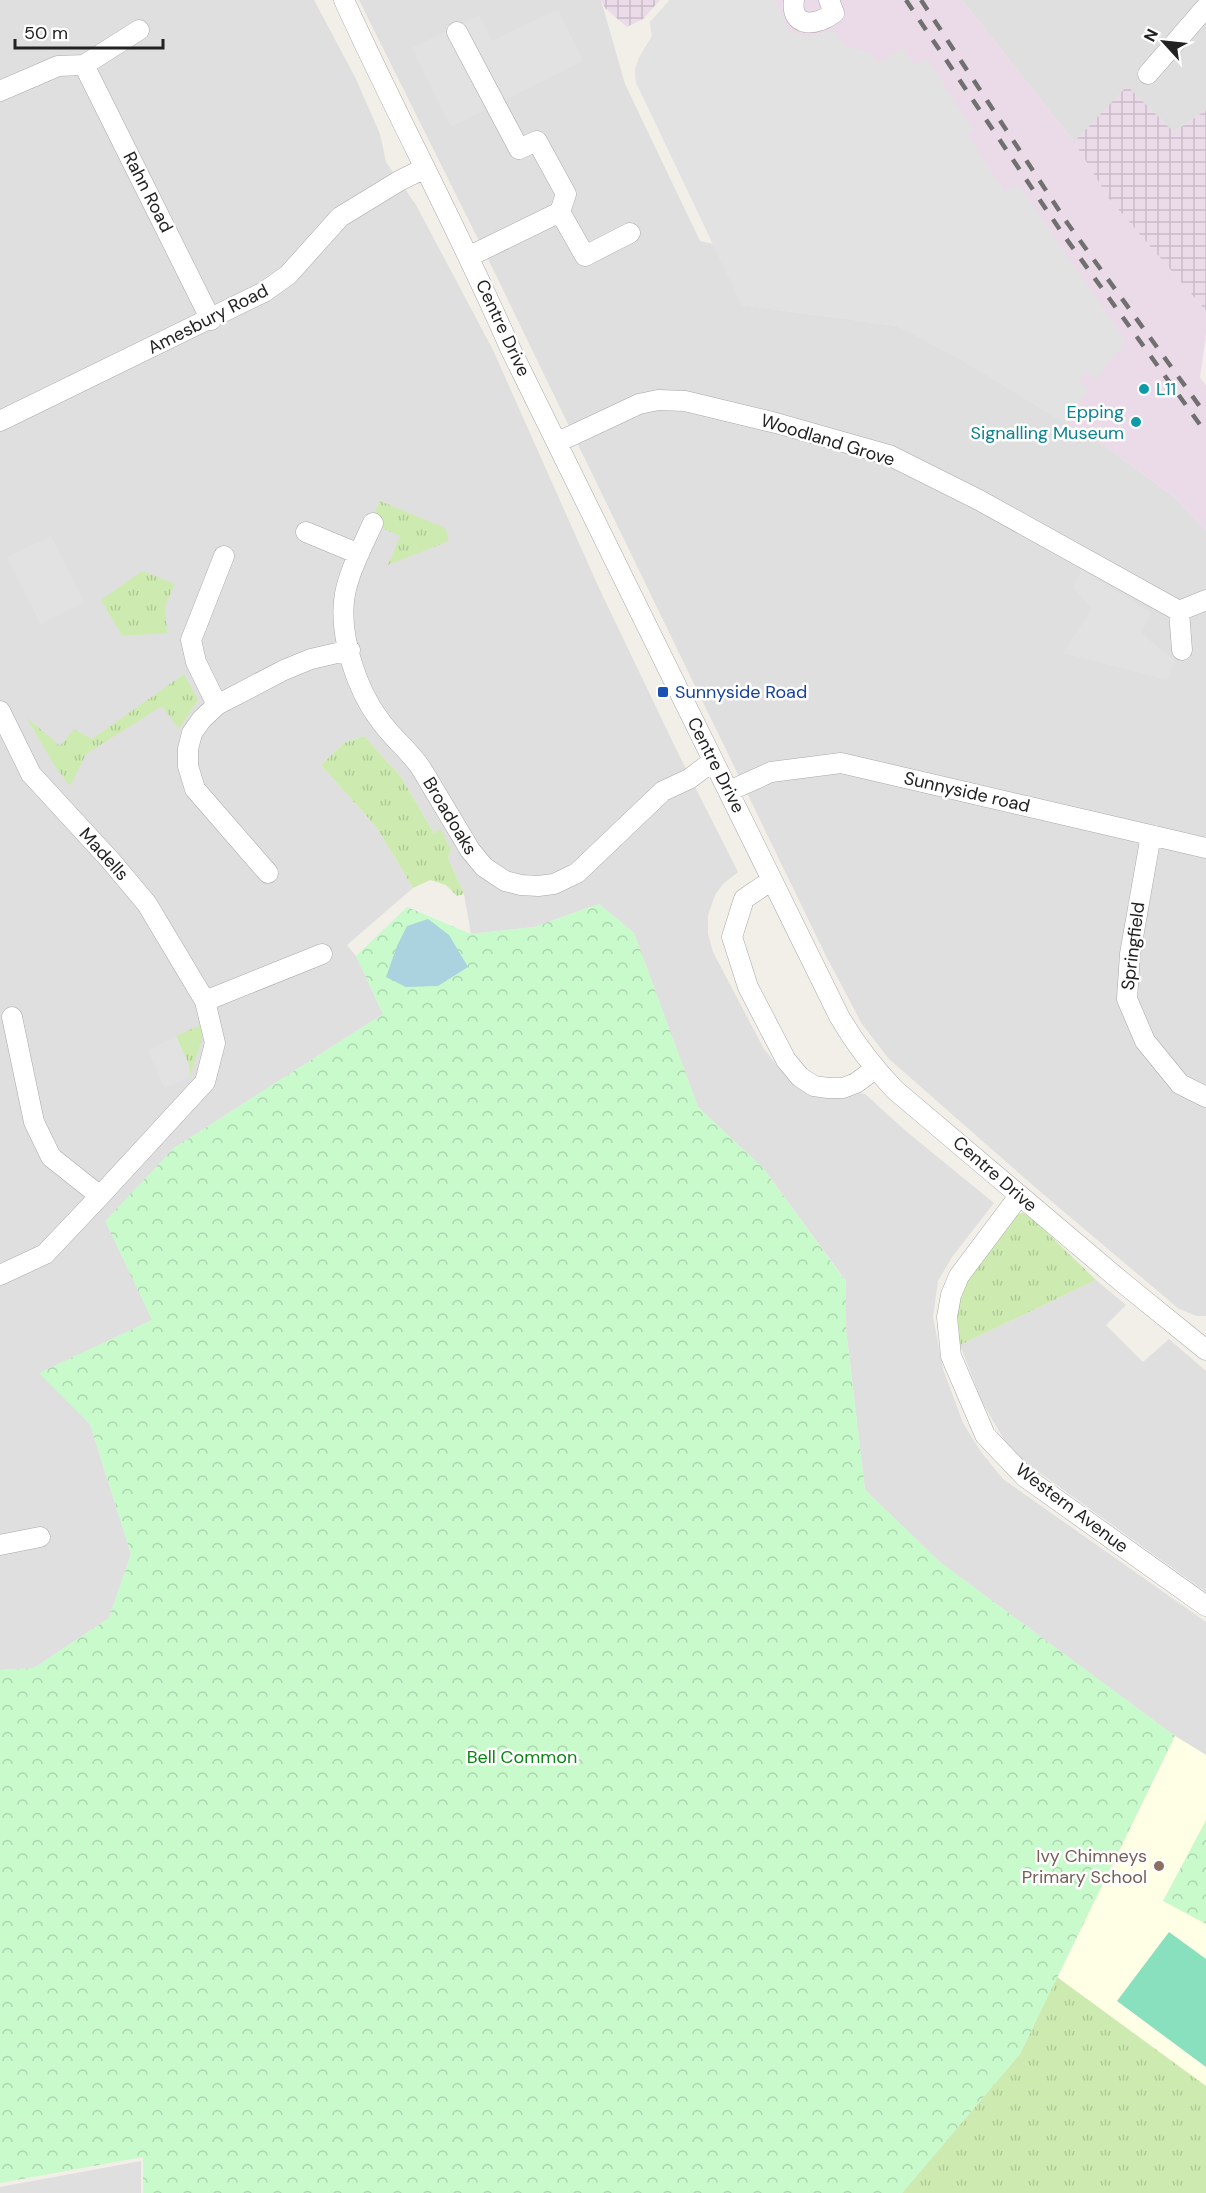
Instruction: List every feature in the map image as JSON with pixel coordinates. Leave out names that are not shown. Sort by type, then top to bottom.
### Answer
[{"type":"street","name":"Centre Drive","points":[[344,0],[375,69],[470,256],[510,348],[839,1016],[853,1040],[874,1069],[895,1090],[1206,1350]]},
{"type":"street","points":[[794,0],[797,16],[801,21],[813,24],[834,13],[829,0]]},
{"type":"street","points":[[1148,74],[1206,7]]},
{"type":"street","points":[[0,91],[58,66],[84,65],[139,30]]},
{"type":"street","points":[[457,32],[519,149],[537,141],[566,194],[560,212],[470,256]]},
{"type":"street","name":"Rahn Road","points":[[84,65],[211,320]]},
{"type":"street","name":"Amesbury Road","points":[[0,421],[211,320],[264,292],[288,275],[340,217],[425,168]]},
{"type":"street","points":[[560,212],[585,256],[630,233]]},
{"type":"street","name":"Woodland Grove","points":[[558,442],[639,405],[658,400],[686,401],[776,423],[889,455],[979,500],[1179,611]]},
{"type":"street","name":"Broadoaks","points":[[373,523],[359,554],[344,600],[345,626],[358,684],[379,720],[414,757],[476,859],[491,873],[505,881],[521,885],[554,884],[578,873],[663,791],[689,779],[713,761]]},
{"type":"street","points":[[306,532],[359,554]]},
{"type":"street","points":[[217,705],[196,662],[191,640],[224,556]]},
{"type":"street","points":[[1182,650],[1179,611],[1206,600]]},
{"type":"street","points":[[267,873],[195,789],[190,779],[188,766],[188,749],[192,733],[202,719],[217,705],[284,670],[311,659],[350,651]]},
{"type":"street","name":"Madells","points":[[0,711],[31,774],[147,904],[205,1001],[215,1043],[205,1082],[100,1196],[45,1254],[0,1275]]},
{"type":"street","name":"Sunnyside road","points":[[729,791],[771,772],[841,763],[1206,848]]},
{"type":"street","name":"Springfield","points":[[1151,835],[1130,954],[1127,999],[1144,1041],[1180,1084],[1206,1097]]},
{"type":"street","points":[[772,880],[744,899],[732,937],[748,987],[786,1060],[800,1077],[814,1086],[828,1088],[843,1088],[856,1083],[874,1069]]},
{"type":"street","points":[[205,1001],[322,954]]},
{"type":"street","points":[[12,1017],[34,1122],[51,1157],[100,1196]]},
{"type":"street","name":"Western Avenue","points":[[1019,1196],[959,1276],[951,1295],[947,1317],[951,1356],[985,1436],[1025,1477],[1206,1606]]},
{"type":"street","points":[[1,1543],[40,1537]]},
{"type":"shaded area","points":[[0,0],[314,0],[356,79],[380,134],[386,162],[416,205],[493,350],[599,588],[738,872],[723,884],[715,895],[708,915],[708,933],[713,952],[764,1049],[780,1069],[799,1086],[829,1098],[865,1094],[907,1132],[994,1203],[952,1257],[938,1281],[933,1317],[943,1369],[963,1423],[981,1452],[1003,1479],[1206,1622],[1206,1755],[1175,1736],[941,1563],[865,1490],[846,1329],[846,1281],[763,1168],[698,1107],[634,933],[599,904],[534,927],[471,934],[464,894],[448,858],[451,850],[441,830],[434,833],[401,777],[364,736],[344,743],[321,765],[377,828],[413,888],[347,945],[356,956],[383,1014],[174,1148],[152,1320],[40,1373],[90,1424],[131,1554],[109,1618],[34,1668],[0,1670]]},
{"type":"shaded area","points":[[359,0],[601,0],[625,84],[700,241],[713,244],[742,305],[897,326],[955,356],[1102,444],[1173,496],[1206,530],[1206,1316],[1197,1316],[1179,1309],[1037,1189],[889,1059],[862,1024],[827,958],[489,261]]},
{"type":"shaded area","points":[[601,0],[660,0],[643,19],[627,27],[605,8]]},
{"type":"shaded area","points":[[670,0],[962,0],[1074,142],[1109,199],[1206,311],[1206,334],[1200,378],[1206,385],[1206,530],[1173,496],[1102,444],[955,356],[897,326],[742,305],[636,82],[635,70],[639,58],[652,36],[650,22]]},
{"type":"shaded area","points":[[670,0],[775,0],[789,31],[807,37],[835,30],[843,45],[871,53],[878,63],[903,48],[916,66],[927,59],[973,130],[967,134],[1005,192],[1018,184],[1125,340],[1096,380],[1086,372],[1082,377],[1079,382],[1089,389],[1064,423],[955,356],[897,326],[742,305],[636,82],[635,70],[639,58],[652,36],[650,22]]},
{"type":"shaded area","points":[[962,0],[1206,0],[1206,110],[1174,132],[1127,87],[1074,142]]},
{"type":"shaded area","points":[[558,9],[583,61],[451,127],[412,48],[479,15],[492,41]]},
{"type":"shaded area","points":[[1127,86],[1174,132],[1206,110],[1206,311],[1109,199],[1074,142]]},
{"type":"shaded area","points":[[51,536],[84,602],[40,624],[7,557]]},
{"type":"shaded area","points":[[1082,570],[1151,613],[1141,633],[1175,661],[1167,680],[1063,653],[1092,609],[1073,587]]},
{"type":"shaded area","points":[[176,1036],[189,1065],[190,1077],[164,1088],[148,1050]]},
{"type":"shaded area","points":[[1096,1280],[1126,1305],[1106,1325],[1143,1362],[1169,1339],[1206,1371],[1206,1592],[1026,1463],[1006,1443],[982,1402],[960,1345]]},
{"type":"shaded area","name":"Ivy Chimneys Primary School","points":[[1175,1736],[1206,1755],[1206,2092],[1057,1977]]},
{"type":"shaded area","points":[[141,2161],[141,2193],[0,2193],[0,2187]]},
{"type":"green space","points":[[380,501],[445,528],[449,541],[388,565],[400,536],[382,528],[382,522],[372,518]]},
{"type":"green space","points":[[142,571],[175,584],[165,606],[167,633],[122,636],[101,600]]},
{"type":"green space","points":[[184,674],[198,700],[179,729],[162,706],[86,754],[70,786],[54,765],[26,717],[60,746],[74,729],[92,739]]},
{"type":"green space","points":[[364,736],[401,777],[434,833],[441,829],[451,850],[448,858],[464,894],[457,896],[446,885],[430,880],[413,888],[377,828],[321,765],[344,743]]},
{"type":"green space","name":"Bell Common","points":[[599,904],[634,933],[698,1107],[763,1168],[846,1282],[846,1329],[865,1490],[941,1563],[1175,1736],[1020,2054],[902,2193],[143,2193],[143,2157],[0,2183],[0,1670],[34,1668],[109,1618],[131,1554],[90,1424],[39,1373],[152,1320],[105,1221],[174,1148],[383,1014],[356,956],[407,907],[471,934],[534,927]]},
{"type":"green space","points":[[200,1025],[202,1038],[190,1077],[189,1065],[176,1036]]},
{"type":"green space","points":[[1023,1213],[1032,1218],[1096,1280],[960,1345],[953,1311],[956,1291],[1014,1215]]},
{"type":"green space","points":[[1206,1820],[1206,1924],[1163,1901]]},
{"type":"green space","points":[[1169,1932],[1206,1959],[1206,2067],[1117,2001]]},
{"type":"green space","points":[[1057,1977],[1206,2086],[1206,2193],[902,2193],[1020,2054]]},
{"type":"water","points":[[428,919],[449,935],[468,967],[438,986],[406,987],[386,977],[407,926]]},
{"type":"railway","points":[[906,0],[1060,230],[1206,433]]},
{"type":"railway","points":[[921,0],[1068,224],[1206,415]]},
{"type":"place","name":"L11","points":[[1144,389]]},
{"type":"place","name":"Epping Signalling Museum","points":[[1136,422]]},
{"type":"place","name":"Sunnyside Road","points":[[663,692]]},
{"type":"place","name":"Ivy Chimneys Primary School","points":[[1159,1866]]}]
